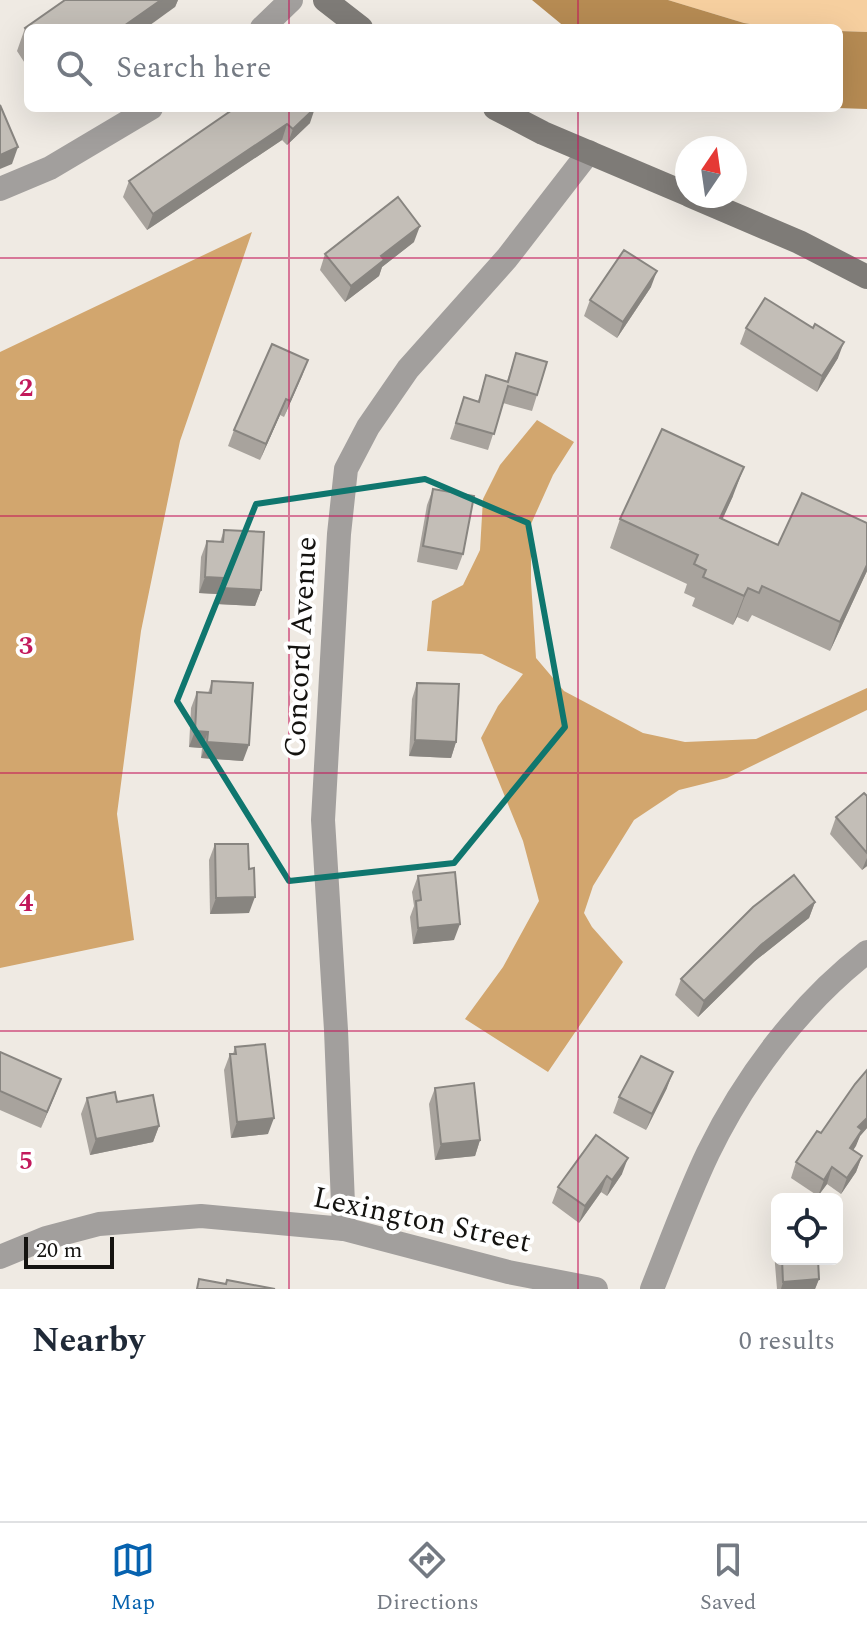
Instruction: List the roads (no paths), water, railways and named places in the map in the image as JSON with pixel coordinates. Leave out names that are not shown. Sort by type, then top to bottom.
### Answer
[{"type":"main road","points":[[325,0],[356,24]]},
{"type":"main road","points":[[503,112],[543,133],[675,189]]},
{"type":"main road","points":[[719,208],[799,242],[867,277]]},
{"type":"street","points":[[266,24],[291,0]]},
{"type":"street","points":[[0,189],[50,168],[144,112]]},
{"type":"street","name":"Concord Avenue","points":[[344,1229],[323,820],[339,534],[346,469],[368,427],[408,369],[507,258],[589,152]]},
{"type":"street","points":[[652,1289],[708,1153],[747,1084],[797,1018],[867,952]]},
{"type":"street","name":"Lexington Street","points":[[0,1257],[46,1238],[99,1224],[201,1216],[344,1229],[508,1272],[596,1289]]}]
